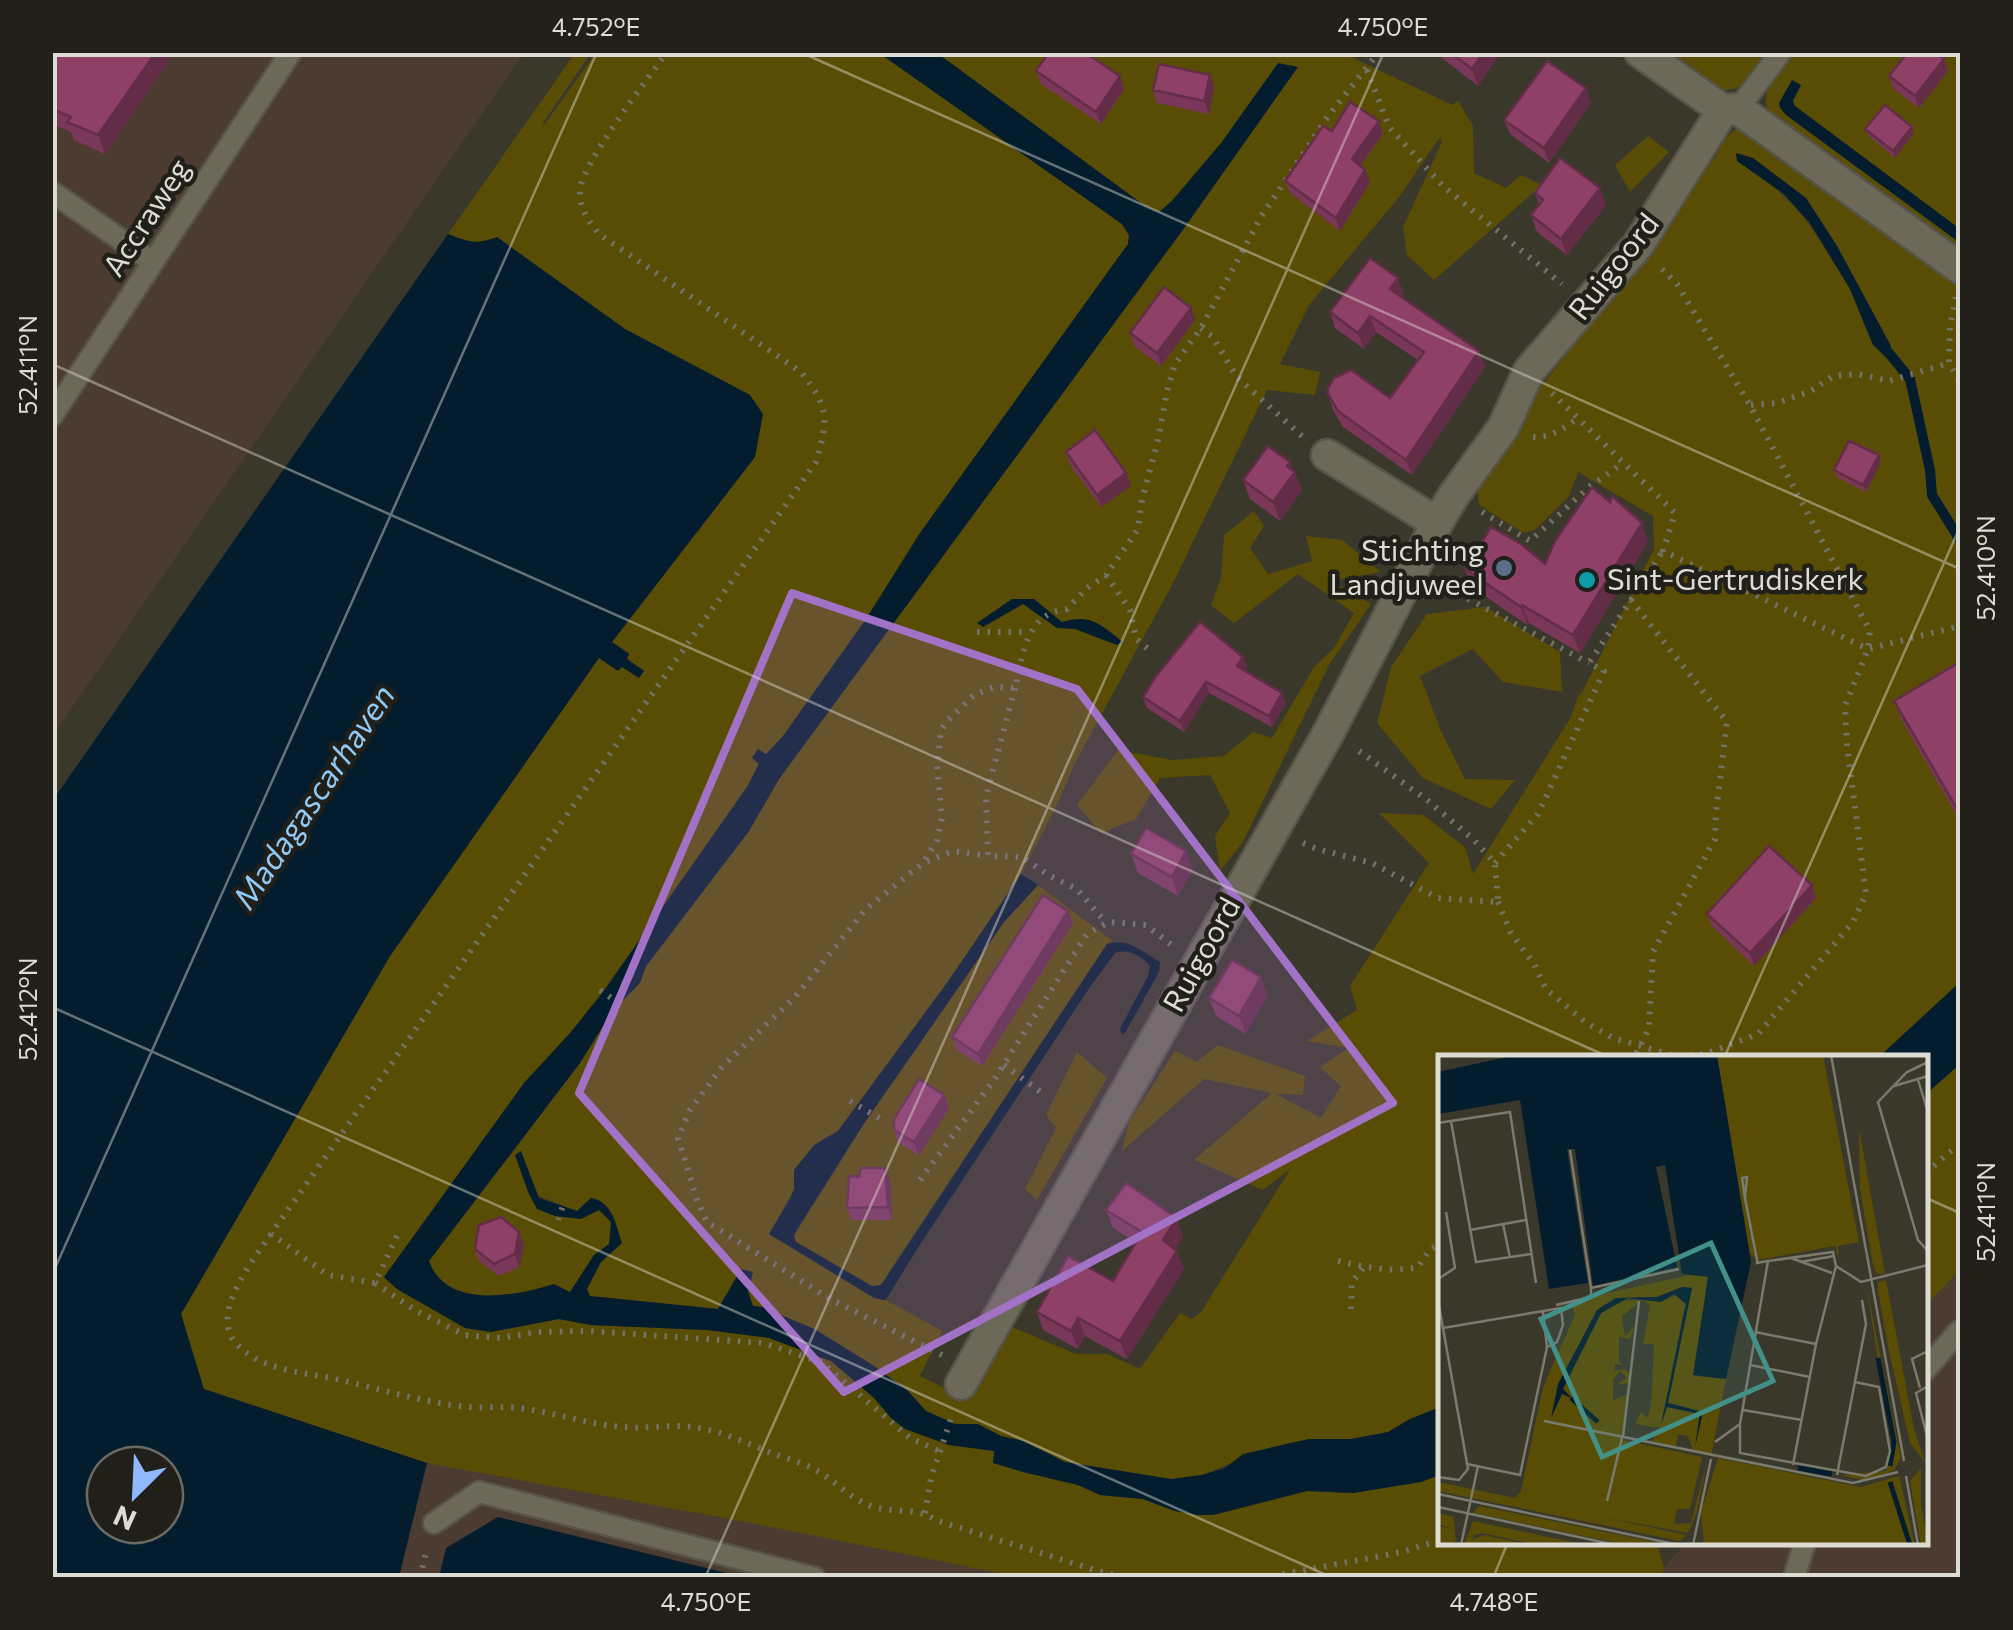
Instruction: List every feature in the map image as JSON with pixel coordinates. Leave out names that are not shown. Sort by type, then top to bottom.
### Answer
[{"type":"street","points":[[1640,52],[1731,110],[1959,278]]},
{"type":"street","name":"Ruigoord","points":[[962,1387],[1330,730],[1437,523],[1503,428],[1530,371],[1638,244],[1731,110]]},
{"type":"street","points":[[1328,455],[1437,523]]},
{"type":"lane","name":"Accraweg","points":[[52,416],[291,52]]},
{"type":"lane","points":[[1731,110],[1781,52]]},
{"type":"lane","points":[[52,192],[153,262]]},
{"type":"lane","points":[[1928,1367],[1960,1332]]},
{"type":"lane","points":[[434,1523],[480,1492],[815,1578]]},
{"type":"lane","points":[[1794,1578],[1804,1545]]},
{"type":"path","points":[[667,52],[588,165],[579,190],[583,214],[599,234],[801,372],[820,396],[826,430],[816,462],[271,1234],[237,1287],[228,1324],[234,1341],[256,1358],[292,1372],[458,1406],[516,1408],[623,1428],[694,1427],[816,1470],[867,1505],[890,1511],[925,1512],[935,1520],[1127,1578]]},
{"type":"path","points":[[988,856],[986,796],[1028,632],[1055,610],[1067,609],[1106,575],[1138,530],[1176,364],[1201,328],[1260,217],[1328,115],[1379,52]]},
{"type":"path","points":[[1367,70],[1389,127],[1443,186],[1586,304]]},
{"type":"path","points":[[1638,244],[1678,284],[1750,405],[1870,631],[1868,649],[1845,706],[1866,894],[1853,922],[1758,1034],[1705,1054],[1690,1055]]},
{"type":"path","points":[[1959,278],[1950,326],[1949,363],[1960,382]]},
{"type":"path","points":[[1201,328],[1213,337],[1236,376],[1306,441],[1328,455]]},
{"type":"path","points":[[1750,405],[1778,403],[1811,391],[1833,376],[1857,374],[1888,381],[1949,363]]},
{"type":"path","points":[[1530,371],[1674,513],[1664,551],[1589,663]]},
{"type":"path","points":[[1503,428],[1536,438],[1558,432],[1578,418]]},
{"type":"path","points":[[1454,495],[1530,541],[1589,487],[1624,463]]},
{"type":"path","points":[[1664,551],[1868,649],[1960,626]]},
{"type":"path","points":[[1413,570],[1604,671],[1538,814],[1495,864]]},
{"type":"path","points":[[1106,575],[1130,610],[1136,639],[1153,653]]},
{"type":"path","points":[[1631,600],[1727,722],[1715,839],[1654,952],[1649,1028],[1635,1055]]},
{"type":"path","points":[[977,632],[1028,632]]},
{"type":"path","points":[[925,1512],[931,1478],[962,1387],[707,1222],[678,1138],[690,1110],[722,1067],[795,997],[865,910],[924,862],[938,840],[942,818],[937,766],[941,730],[948,720],[974,696],[994,687],[1015,688]]},
{"type":"path","points":[[1330,730],[1427,800],[1474,840],[1495,864],[1498,902],[1511,933],[1546,988],[1586,1022],[1613,1038],[1671,1055]]},
{"type":"path","points":[[1274,829],[1317,850],[1372,863],[1438,898],[1498,902]]},
{"type":"path","points":[[924,862],[953,852],[1022,857],[1077,889],[1106,923]]},
{"type":"path","points":[[920,1180],[1004,1064],[1088,934],[1109,922],[1146,925],[1197,964]]},
{"type":"path","points":[[600,990],[622,1005]]},
{"type":"path","points":[[1004,1064],[1046,1096]]},
{"type":"path","points":[[850,1101],[881,1119]]},
{"type":"path","points":[[1928,1171],[1960,1143]]},
{"type":"path","points":[[558,1220],[565,1200]]},
{"type":"path","points":[[271,1234],[328,1275],[376,1283],[416,1311],[465,1335],[500,1338],[589,1330],[763,1343],[821,1362],[910,1438],[941,1452]]},
{"type":"path","points":[[376,1283],[398,1236]]},
{"type":"path","points":[[1338,1261],[1404,1270],[1418,1267],[1430,1248],[1438,1246]]},
{"type":"path","points":[[1351,1309],[1352,1282],[1364,1267]]},
{"type":"path","points":[[1262,1578],[1402,1552],[1438,1541]]},
{"type":"highlighted area","points":[[792,593],[1077,689],[1393,1103],[844,1392],[579,1093]]},
{"type":"shaded area","points":[[53,53],[524,53],[53,735]]},
{"type":"shaded area","points":[[575,53],[591,53],[544,125],[596,53],[879,53],[1122,224],[1129,236],[1128,244],[920,533],[866,619],[783,736],[766,755],[758,750],[752,757],[759,763],[747,787],[603,991],[571,1033],[524,1083],[384,1278],[465,1328],[491,1332],[559,1319],[591,1325],[707,1330],[769,1338],[831,1361],[892,1419],[949,1445],[995,1451],[993,1462],[1023,1472],[1078,1485],[1100,1495],[1143,1499],[1175,1511],[1213,1515],[1307,1491],[1353,1493],[1438,1476],[1438,1545],[1658,1545],[1664,1568],[1661,1578],[1018,1577],[427,1463],[203,1389],[181,1314],[390,956],[599,657],[618,670],[621,666],[644,670],[626,659],[629,653],[612,642],[755,457],[750,395],[625,329],[480,243],[448,234]]},
{"type":"shaded area","points":[[937,53],[1343,53],[1452,105],[1458,101],[1473,126],[1474,173],[1506,188],[1521,175],[1542,185],[1434,280],[1407,255],[1403,227],[1442,142],[1440,137],[1399,197],[1309,305],[1280,364],[1320,372],[1315,395],[1267,390],[1172,585],[1074,765],[1021,874],[838,1131],[823,1139],[794,1170],[794,1189],[769,1235],[942,1331],[920,1376],[961,1396],[1005,1324],[1076,1354],[1107,1354],[1140,1369],[1180,1313],[1192,1319],[1201,1312],[1291,1168],[1263,1190],[1194,1160],[1272,1093],[1204,1079],[1122,1151],[1129,1122],[1175,1051],[1197,1062],[1218,1045],[1305,1076],[1303,1095],[1276,1094],[1321,1118],[1341,1086],[1320,1067],[1349,1048],[1307,1041],[1357,1010],[1350,986],[1429,863],[1379,813],[1423,815],[1465,847],[1473,874],[1571,717],[1578,696],[1654,549],[1653,516],[1578,472],[1569,496],[1536,529],[1524,533],[1479,505],[1477,489],[1531,399],[1667,227],[1724,139],[1736,129],[1747,131],[1960,286],[1960,982],[1881,1055],[1438,1055],[1438,1408],[1388,1432],[1351,1439],[1309,1439],[1268,1448],[1202,1475],[1171,1479],[1065,1462],[978,1424],[955,1424],[926,1411],[907,1390],[815,1329],[753,1306],[748,1292],[752,1279],[726,1295],[718,1309],[590,1296],[587,1289],[601,1262],[621,1243],[613,1215],[591,1198],[577,1211],[528,1192],[556,1216],[599,1210],[611,1222],[610,1244],[594,1255],[570,1293],[554,1284],[503,1295],[467,1293],[451,1287],[438,1277],[429,1261],[580,1063],[613,1010],[640,983],[646,967],[749,831],[779,779],[1182,231],[1297,67],[1278,64],[1222,142],[1159,212],[1145,206]],"holes":[[[1736,154],[1806,198],[1891,346],[1889,360],[1869,335],[1849,287],[1815,232],[1773,186],[1738,162]]]},
{"type":"shaded area","points":[[1665,53],[1769,53],[1743,84],[1723,90],[1702,81]]},
{"type":"shaded area","points":[[1792,53],[1960,53],[1960,256],[1770,116],[1767,90]]},
{"type":"shaded area","points":[[1648,136],[1669,152],[1630,192],[1615,165]]},
{"type":"shaded area","points":[[1254,511],[1264,526],[1250,548],[1268,574],[1312,561],[1306,536],[1342,540],[1381,572],[1331,581],[1371,604],[1329,665],[1243,842],[1220,871],[1215,836],[1230,813],[1210,775],[1160,778],[1136,819],[1101,833],[1077,805],[1118,750],[1172,760],[1224,756],[1253,732],[1272,738],[1314,667],[1334,648],[1354,613],[1298,574],[1234,623],[1211,605],[1221,578],[1224,535]]},
{"type":"shaded area","points":[[1485,607],[1560,652],[1562,692],[1503,682],[1473,649],[1420,676],[1465,779],[1515,780],[1491,809],[1423,778],[1377,723],[1391,667],[1427,614]]},
{"type":"shaded area","points":[[1038,885],[1113,941],[1107,944],[881,1285],[872,1287],[796,1242],[794,1236],[863,1125],[1004,922]]},
{"type":"shaded area","points":[[1077,1052],[1107,1078],[1037,1200],[1025,1189],[1056,1128],[1046,1115]]},
{"type":"shaded area","points":[[1960,1064],[1960,1270],[1928,1303],[1928,1092]]},
{"type":"shaded area","points":[[1960,1247],[1960,1577],[1495,1578],[1663,1568],[1684,1545],[1928,1545],[1928,1278]]},
{"type":"shaded area","points":[[397,1453],[1061,1578],[353,1578]]},
{"type":"water","points":[[879,53],[937,53],[1145,206],[1159,212],[1221,143],[1278,63],[1298,67],[779,779],[749,831],[646,966],[640,983],[613,1010],[580,1063],[429,1261],[438,1277],[466,1293],[503,1295],[554,1284],[570,1292],[594,1255],[609,1244],[611,1222],[599,1210],[581,1219],[537,1209],[515,1155],[521,1151],[539,1198],[577,1211],[591,1198],[604,1204],[612,1215],[622,1243],[601,1262],[587,1289],[590,1296],[718,1309],[741,1269],[753,1272],[748,1292],[753,1306],[814,1329],[907,1390],[926,1411],[955,1424],[978,1424],[1065,1462],[1171,1479],[1202,1475],[1225,1468],[1243,1454],[1309,1439],[1351,1439],[1388,1432],[1438,1408],[1438,1476],[1353,1493],[1307,1491],[1213,1515],[1175,1511],[1143,1499],[1100,1495],[1078,1485],[993,1463],[994,1451],[949,1445],[905,1429],[831,1361],[769,1338],[707,1330],[591,1325],[559,1319],[491,1332],[465,1328],[397,1289],[384,1277],[524,1083],[604,991],[747,787],[759,764],[752,758],[758,749],[766,754],[783,736],[866,619],[920,533],[1128,244],[1129,235],[1122,224]]},
{"type":"water","points":[[1792,80],[1801,85],[1793,101],[1795,106],[1960,229],[1960,243],[1786,115],[1779,103]]},
{"type":"water","points":[[1736,153],[1753,158],[1806,198],[1891,346],[1890,361],[1873,345],[1850,289],[1809,222],[1784,194],[1737,161]]},
{"type":"water","name":"Madagascarhaven","points":[[448,234],[472,242],[497,237],[625,329],[750,395],[763,414],[755,457],[612,642],[644,671],[639,678],[622,667],[618,671],[599,658],[390,956],[181,1314],[204,1389],[427,1463],[399,1577],[53,1577],[53,800]]},
{"type":"water","points":[[1012,599],[1034,599],[1062,622],[1095,622],[1123,642],[1117,645],[1075,629],[1057,628],[1023,604],[983,627],[977,623]]},
{"type":"water","points":[[1021,874],[1038,885],[1004,922],[863,1125],[796,1231],[796,1242],[872,1286],[881,1285],[1107,944],[1121,942],[1141,950],[1160,962],[1159,972],[1122,1034],[1120,1029],[1150,967],[1134,954],[1115,953],[889,1295],[885,1300],[874,1298],[769,1234],[791,1197],[794,1170],[814,1145],[838,1131]]},
{"type":"water","points":[[1960,982],[1960,1064],[1928,1092],[1928,1055],[1881,1055]]},
{"type":"water","points":[[498,1517],[743,1577],[439,1577],[446,1548]]},
{"type":"building","points":[[52,52],[156,52],[98,135],[67,122],[71,117],[52,109]]},
{"type":"building","points":[[1049,52],[1084,52],[1120,76],[1096,112],[1036,71]]},
{"type":"building","points":[[1450,52],[1484,52],[1472,69]]},
{"type":"building","points":[[1908,52],[1936,52],[1944,59],[1915,96],[1889,76]]},
{"type":"building","points":[[1547,61],[1586,88],[1544,148],[1504,120]]},
{"type":"building","points":[[1159,64],[1210,75],[1204,101],[1153,90]]},
{"type":"building","points":[[1350,102],[1379,121],[1352,159],[1365,170],[1336,218],[1285,181],[1323,126],[1332,131]]},
{"type":"building","points":[[1885,105],[1912,127],[1893,151],[1865,129]]},
{"type":"building","points":[[1560,158],[1600,188],[1561,239],[1531,215],[1543,200],[1535,193]]},
{"type":"building","points":[[1370,258],[1398,278],[1390,289],[1479,351],[1406,460],[1338,411],[1328,394],[1334,378],[1351,370],[1390,398],[1424,352],[1370,316],[1358,333],[1330,312]]},
{"type":"building","points":[[1164,287],[1191,308],[1157,353],[1130,333]]},
{"type":"building","points":[[1095,430],[1126,473],[1097,495],[1066,452]]},
{"type":"building","points":[[1849,441],[1879,455],[1863,485],[1834,470]]},
{"type":"building","points":[[1268,446],[1290,462],[1287,466],[1295,472],[1273,502],[1243,480]]},
{"type":"building","points":[[1592,487],[1610,502],[1612,496],[1642,523],[1573,635],[1521,607],[1465,569],[1491,527],[1545,564],[1555,541]]},
{"type":"building","points":[[1200,622],[1243,657],[1237,666],[1282,693],[1269,716],[1206,682],[1180,721],[1143,697]]},
{"type":"building","points":[[1960,662],[1960,814],[1894,701]]},
{"type":"building","points":[[1146,828],[1186,851],[1172,877],[1131,854]]},
{"type":"building","points":[[1769,846],[1812,885],[1750,953],[1707,914]]},
{"type":"building","points":[[1043,895],[1068,911],[978,1054],[952,1037]]},
{"type":"building","points":[[1232,960],[1261,977],[1239,1016],[1209,998]]},
{"type":"building","points":[[919,1079],[944,1095],[914,1142],[894,1130],[894,1119]]},
{"type":"building","points":[[861,1168],[885,1168],[888,1207],[847,1208],[849,1176],[859,1177]]},
{"type":"building","points":[[1126,1183],[1177,1218],[1163,1240],[1177,1251],[1120,1341],[1078,1318],[1071,1331],[1037,1312],[1068,1256],[1113,1281],[1142,1232],[1106,1210]]},
{"type":"building","points":[[501,1217],[519,1232],[515,1254],[494,1264],[475,1249],[479,1225]]},
{"type":"waterway","points":[[1889,353],[1910,379],[1932,495],[1960,540]]},
{"type":"place","name":"Stichting Landjuweel","points":[[1504,568]]},
{"type":"place","name":"Sint-Gertrudiskerk","points":[[1587,580]]}]
